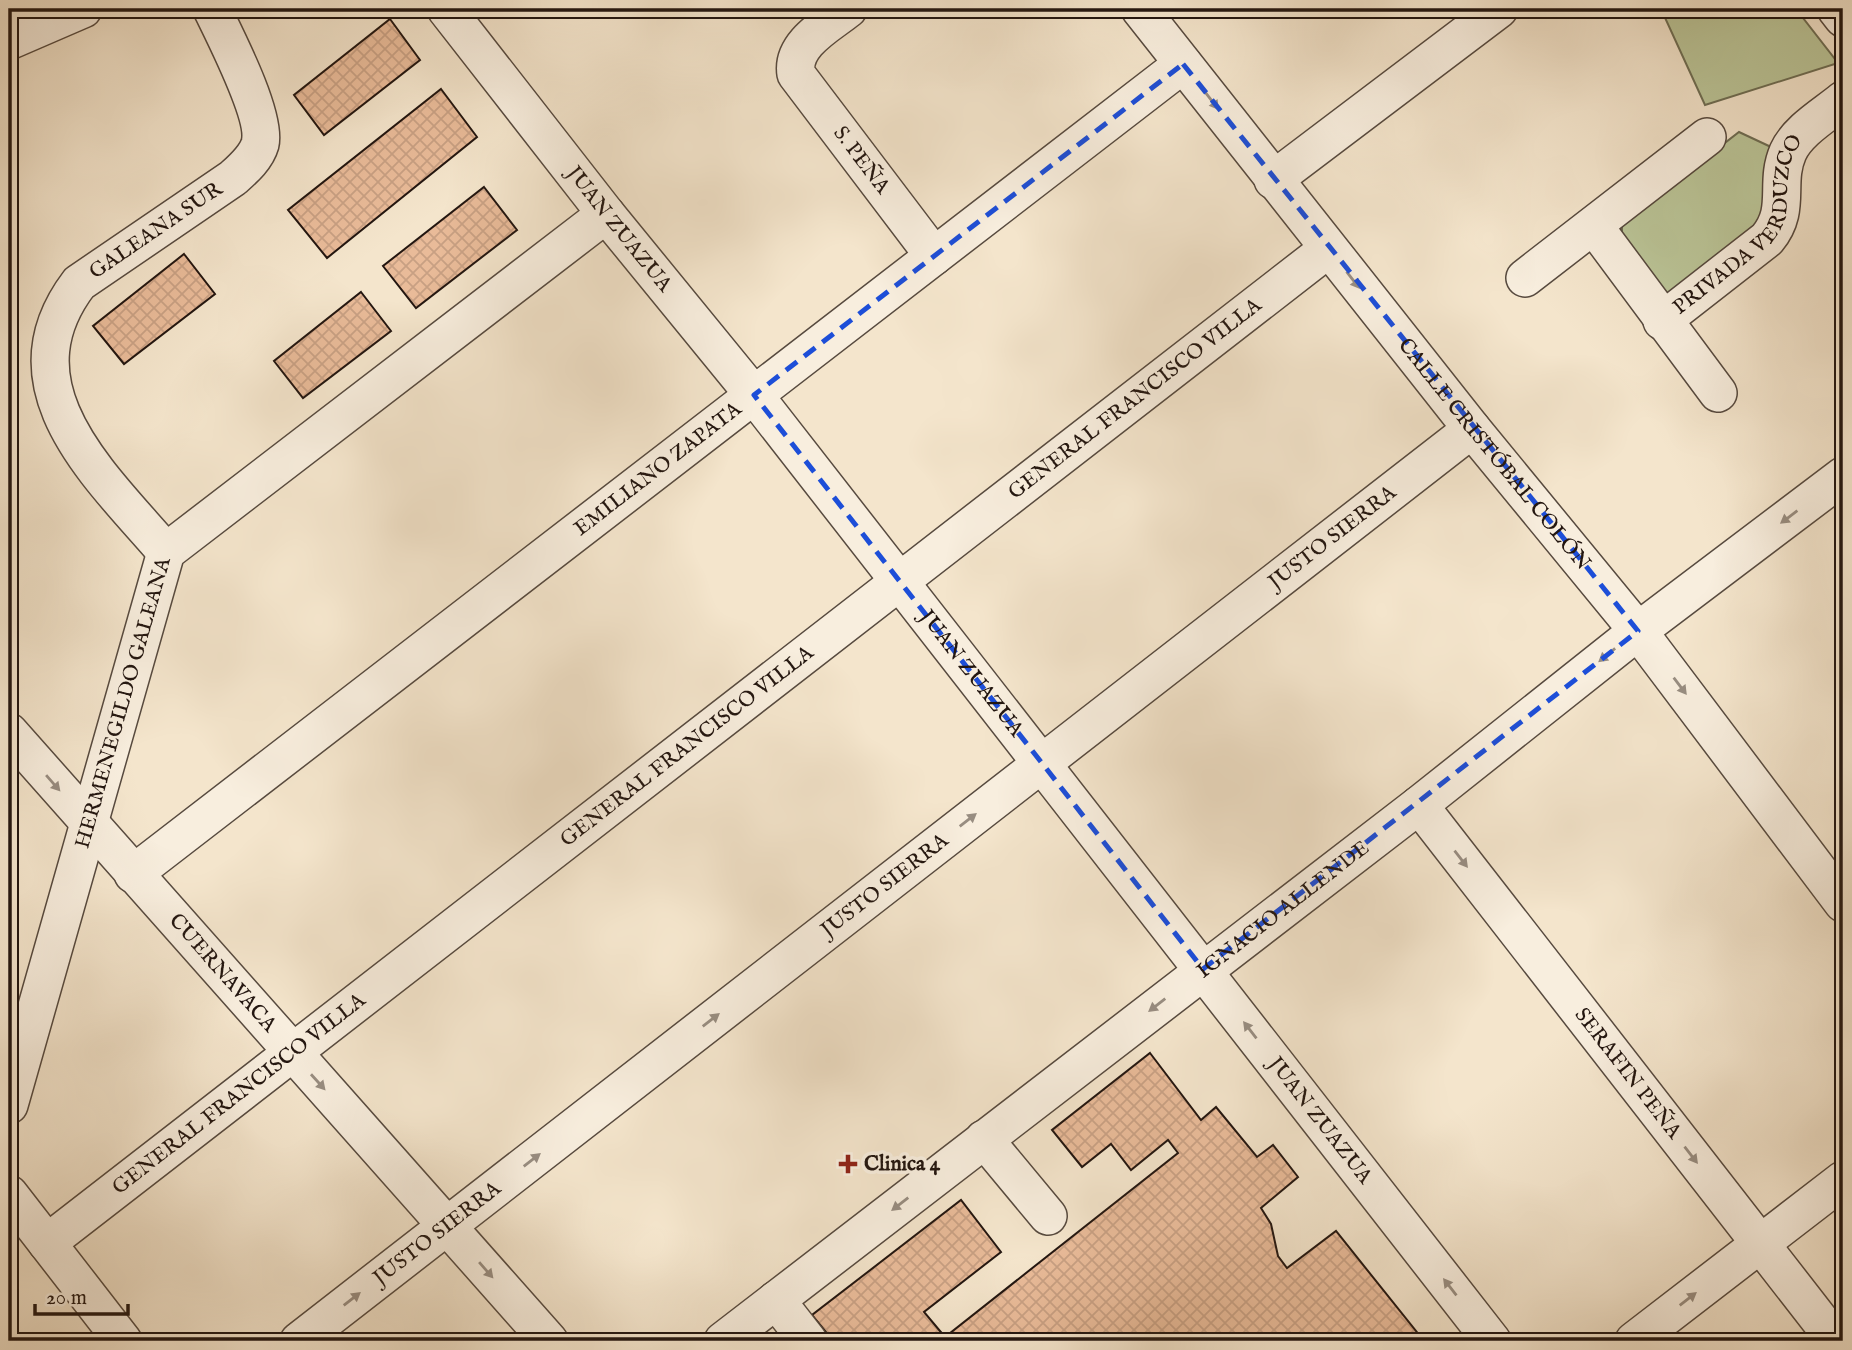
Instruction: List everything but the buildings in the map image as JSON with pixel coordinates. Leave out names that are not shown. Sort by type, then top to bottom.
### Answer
[{"type":"street","points":[[9,41],[83,9]]},
{"type":"street","name":"GALEANA SUR","points":[[166,552],[99,473],[67,428],[53,393],[50,353],[64,302],[79,283],[233,178],[246,167],[260,144],[261,131],[254,103],[212,9]]},
{"type":"street","name":"JUAN ZUAZUA","points":[[446,9],[606,214],[754,395],[1492,1341]]},
{"type":"street","name":"S. PEÑA","points":[[848,9],[803,46],[794,63],[803,86],[934,256]]},
{"type":"street","points":[[1273,180],[1499,9]]},
{"type":"street","points":[[1836,9],[1843,18]]},
{"type":"street","name":"CALLE CRISTÓBAL COLÓN","points":[[1157,15],[1183,64],[1472,429],[1638,631],[1843,903]]},
{"type":"street","name":"EMILIANO ZAPATA","points":[[133,874],[1183,64]]},
{"type":"street","name":"PRIVADA VERDUZCO","points":[[1662,321],[1768,239],[1778,226],[1783,211],[1782,175],[1789,149],[1804,132],[1843,100]]},
{"type":"street","points":[[1525,278],[1707,137]]},
{"type":"street","name":"HERMENEGILDO GALEANA","points":[[9,1105],[166,552],[606,214]]},
{"type":"street","name":"PRIVADA VERDUZCO","points":[[1594,226],[1718,393]]},
{"type":"street","name":"GENERAL FRANCISCO VILLA","points":[[47,1242],[1328,249]]},
{"type":"street","name":"JUSTO SIERRA","points":[[299,1341],[1472,429]]},
{"type":"street","name":"IGNACIO ALLENDE","points":[[723,1341],[1419,805],[1638,631],[1843,477]]},
{"type":"street","name":"CUERNAVACA","points":[[9,732],[549,1341]]},
{"type":"street","name":"SERAFIN PEÑA","points":[[1419,805],[1836,1341]]},
{"type":"street","points":[[984,1139],[1048,1216]]},
{"type":"street","points":[[1634,1341],[1843,1180]]},
{"type":"street","points":[[9,1194],[124,1341]]},
{"type":"street","points":[[776,1300],[808,1341]]},
{"type":"highlighted area","points":[[1183,64],[1638,631],[1203,969],[754,395]]},
{"type":"green space","points":[[1661,9],[1796,9],[1838,63],[1705,105]]},
{"type":"green space","points":[[1739,132],[1771,147],[1771,219],[1668,299],[1622,238],[1622,223]]},
{"type":"place","name":"Clinica 4","points":[[848,1164]]}]
